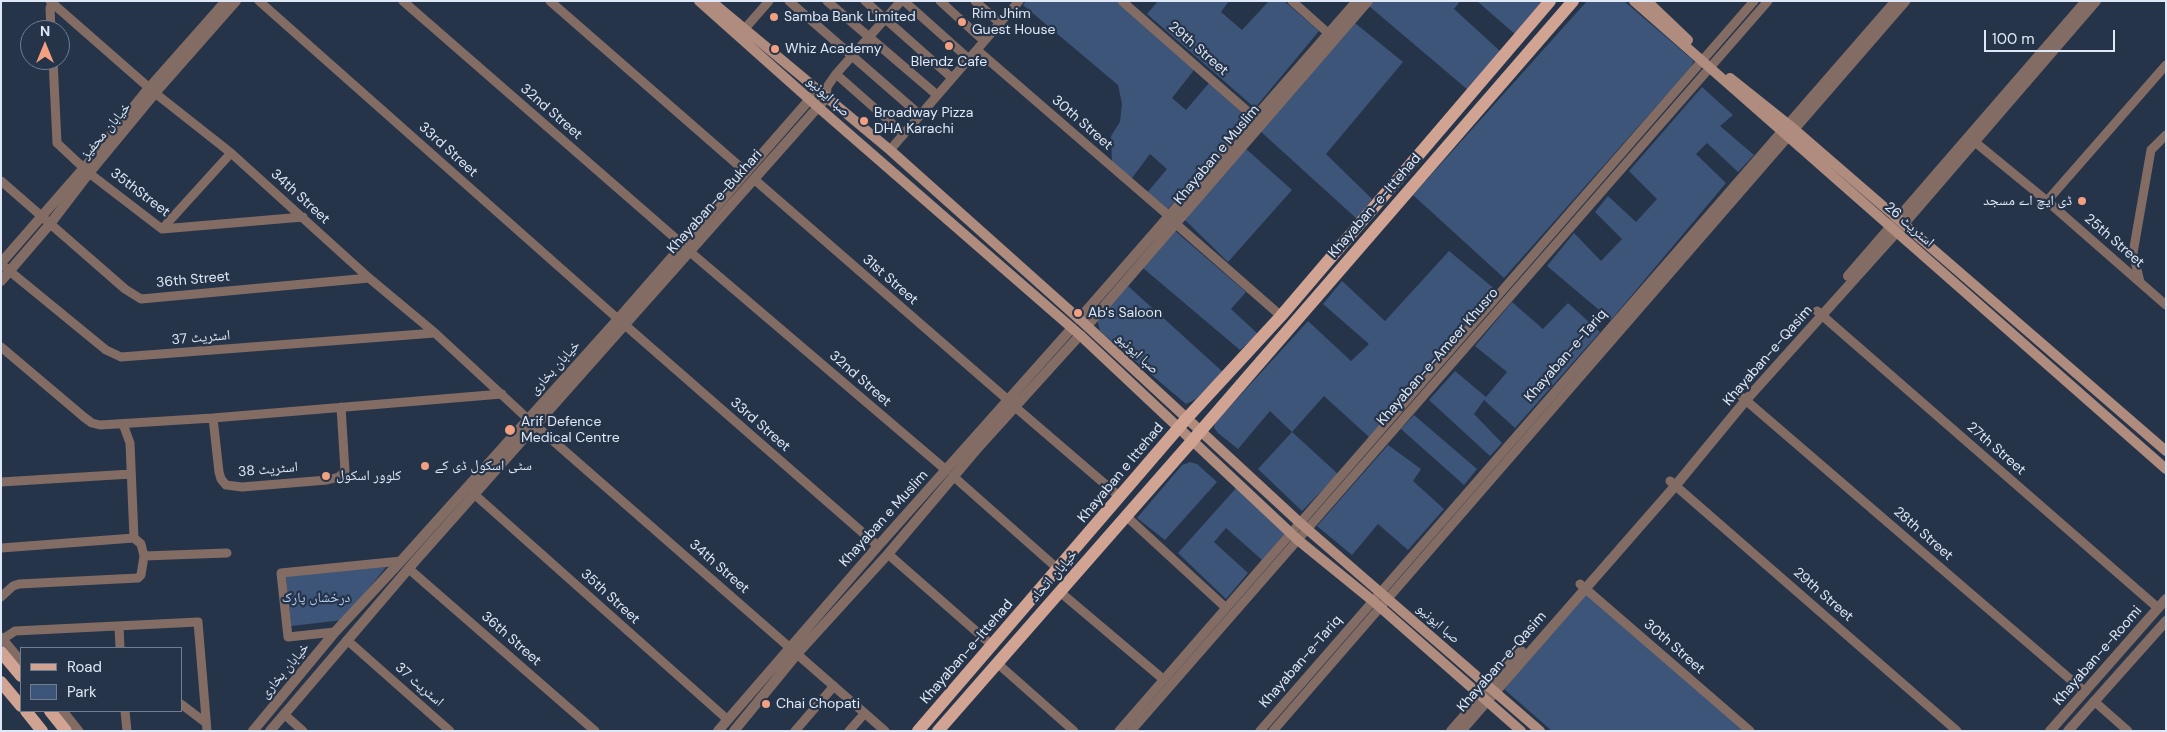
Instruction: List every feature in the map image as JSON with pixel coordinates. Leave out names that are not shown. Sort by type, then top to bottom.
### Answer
[{"type":"main road","name":"صبا ایونیو","points":[[699,1],[822,89],[826,98],[890,150],[1083,323],[1299,522],[1540,731]]},
{"type":"main road","name":"صبا ایونیو","points":[[711,1],[814,104],[1076,331],[1178,429],[1295,536],[1377,604],[1521,731]]},
{"type":"main road","name":"Khayaban-e-Ittehad","points":[[1187,418],[1281,316],[1550,1]]},
{"type":"main road","name":"Khayaban-e-Ittehad","points":[[1201,431],[1573,1]]},
{"type":"main road","name":"اسٹریٹ 26","points":[[1634,1],[1788,130],[2166,469]]},
{"type":"main road","name":"اسٹریٹ 26","points":[[1647,1],[1707,63]]},
{"type":"main road","name":"اسٹریٹ 26","points":[[1897,226],[2166,451]]},
{"type":"main road","name":"Khayaban e Ittehad","points":[[1058,569],[1187,418]]},
{"type":"main road","points":[[1192,441],[1201,431]]},
{"type":"main road","name":"خیابان اتحاد","points":[[938,731],[1192,441]]},
{"type":"main road","name":"Khayaban-e-Ittehad","points":[[918,731],[1058,569]]},
{"type":"main road","points":[[2,643],[20,674]]},
{"type":"main road","points":[[1,682],[20,705]]},
{"type":"main road","points":[[27,712],[42,731]]},
{"type":"main road","points":[[51,712],[66,731]]},
{"type":"street","points":[[152,90],[226,1]]},
{"type":"street","name":"خیابان محفیز","points":[[1,281],[50,224],[87,170],[152,90],[236,1]]},
{"type":"street","name":"33rd Street","points":[[259,1],[621,322],[878,546]]},
{"type":"street","name":"32nd Street","points":[[403,1],[685,248],[949,473],[1058,569]]},
{"type":"street","points":[[550,1],[746,172]]},
{"type":"street","points":[[741,32],[769,1]]},
{"type":"street","points":[[789,1],[920,115]]},
{"type":"street","points":[[827,1],[937,95]]},
{"type":"street","points":[[865,1],[952,78]]},
{"type":"street","points":[[685,248],[746,172],[814,104],[822,89],[902,1],[969,59]]},
{"type":"street","points":[[940,1],[984,41]]},
{"type":"street","points":[[975,1],[1000,23]]},
{"type":"street","name":"29th Street","points":[[1122,1],[1256,118]]},
{"type":"street","points":[[1292,1],[1328,33]]},
{"type":"street","name":"Khayaban-e-Ameer Khusro","points":[[1707,63],[1754,1]]},
{"type":"street","name":"Khayaban-e-Ameer Khusro","points":[[1119,731],[1130,727],[1295,536],[1299,522],[1487,315],[1707,63],[1768,1]]},
{"type":"street","name":"Khayaban-e-Tariq","points":[[1891,13],[1895,1]]},
{"type":"street","name":"Khayaban-e-Tariq","points":[[1384,596],[1597,341],[1891,13],[1906,1]]},
{"type":"street","name":"Khayaban-e-Qasim","points":[[1461,731],[1492,689],[1897,226],[2086,1]]},
{"type":"street","name":"Khayaban-e-Qasim","points":[[1971,138],[2096,1]]},
{"type":"street","points":[[890,150],[1018,2]]},
{"type":"street","points":[[51,3],[51,20]]},
{"type":"street","name":"34th Street","points":[[51,3],[152,90],[231,153],[369,278],[435,333],[532,422],[885,731]]},
{"type":"street","name":"Khayaban e Muslim","points":[[1221,164],[1256,118],[1302,70],[1328,33],[1360,4]]},
{"type":"street","name":"Khayaban e Muslim","points":[[1083,323],[1360,4]]},
{"type":"street","name":"30th Street","points":[[977,50],[1281,316]]},
{"type":"street","points":[[2047,201],[2166,65]]},
{"type":"street","name":"35thStreet","points":[[53,70],[57,143],[87,170],[162,229],[303,217]]},
{"type":"street","points":[[836,74],[904,134]]},
{"type":"street","name":"Khayaban-e-Bukhari","points":[[621,322],[685,248],[755,180],[814,104],[826,98]]},
{"type":"street","name":"Khayaban-e-Tariq","points":[[1260,731],[1377,604],[1594,361],[1788,130]]},
{"type":"street","points":[[2140,282],[2133,253],[2151,150],[2166,135]]},
{"type":"street","name":"25th Street","points":[[1971,138],[2047,201],[2166,305]]},
{"type":"street","points":[[162,229],[231,153]]},
{"type":"street","name":"خیابان محفیز","points":[[1,263],[42,216],[87,170]]},
{"type":"street","name":"31st Street","points":[[755,180],[1120,497]]},
{"type":"street","name":"36th Street","points":[[1,181],[125,289],[142,299],[369,278]]},
{"type":"street","name":"اسٹریٹ 37","points":[[1,263],[106,350],[121,357],[435,333]]},
{"type":"street","name":"27th Street","points":[[1819,314],[2158,608]]},
{"type":"street","name":"خیابان بخاری","points":[[270,731],[376,606],[405,565],[621,322]]},
{"type":"street","name":"Khayaban-e-Ameer Khusro","points":[[1130,727],[1163,679],[1225,608],[1295,536],[1308,529],[1476,327]]},
{"type":"street","name":"Khayaban e Muslim","points":[[734,731],[837,592],[912,508],[973,447],[1076,331]]},
{"type":"street","points":[[1597,341],[1597,348],[1605,348]]},
{"type":"street","points":[[1,347],[92,423],[100,425],[213,418],[502,394]]},
{"type":"street","points":[[1586,354],[1589,352],[1594,354],[1596,358],[1594,361]]},
{"type":"street","name":"28th Street","points":[[1744,399],[2085,692]]},
{"type":"street","name":"اسٹریٹ 38","points":[[213,418],[219,472],[221,479],[226,485],[242,487],[327,480],[339,477],[345,471],[341,407]]},
{"type":"street","points":[[122,424],[130,443],[134,538]]},
{"type":"street","name":"خیابان بخاری","points":[[253,731],[366,599],[405,565],[474,494],[503,454]]},
{"type":"street","name":"Khayaban e Muslim","points":[[718,731],[793,651],[846,600],[888,554],[920,516],[949,473]]},
{"type":"street","points":[[1,482],[131,474]]},
{"type":"street","name":"29th Street","points":[[1673,483],[1958,731]]},
{"type":"street","name":"35th Street","points":[[474,494],[728,720]]},
{"type":"street","points":[[912,508],[920,516]]},
{"type":"street","points":[[1126,516],[1225,608]]},
{"type":"street","points":[[1,548],[134,538],[141,544],[144,556],[142,576],[135,580],[19,584],[13,586],[1,597]]},
{"type":"street","points":[[144,556],[227,553]]},
{"type":"street","points":[[888,554],[993,646]]},
{"type":"street","points":[[336,632],[288,637],[281,573],[405,565]]},
{"type":"street","name":"36th Street","points":[[405,565],[595,731]]},
{"type":"street","name":"30th Street","points":[[1582,586],[1750,731]]},
{"type":"street","points":[[837,592],[846,600]]},
{"type":"street","points":[[1060,592],[1163,679]]},
{"type":"street","points":[[366,599],[376,606]]},
{"type":"street","name":"Khayaban-e-Roomi","points":[[2053,729],[2166,599]]},
{"type":"street","name":"Khayaban-e-Tariq","points":[[1273,731],[1377,604]]},
{"type":"street","points":[[20,660],[2,643],[15,631],[198,622],[207,727]]},
{"type":"street","name":"Khayaban-e-Roomi","points":[[2068,731],[2166,622]]},
{"type":"street","points":[[119,626],[120,647]]},
{"type":"street","name":"اسٹریٹ 37","points":[[347,640],[450,731]]},
{"type":"street","points":[[997,663],[1074,731]]},
{"type":"street","points":[[795,731],[834,686]]},
{"type":"street","name":"Khayaban-e-Qasim","points":[[1451,731],[1484,699]]},
{"type":"street","points":[[2094,701],[2128,731]]},
{"type":"street","points":[[182,705],[207,727]]},
{"type":"street","points":[[64,712],[79,731]]},
{"type":"street","points":[[125,712],[127,731]]},
{"type":"street","points":[[849,731],[864,713]]},
{"type":"street","points":[[284,714],[303,731]]},
{"type":"green space","points":[[1026,1],[1116,1],[1194,70],[1172,98],[1186,110],[1209,83],[1248,118],[1167,210],[1146,194],[1167,169],[1150,154],[1132,178],[1112,163],[1111,136],[1120,122],[1122,104],[1118,85],[1023,5]]},
{"type":"green space","points":[[1158,1],[1229,1],[1221,12],[1242,30],[1269,1],[1284,1],[1319,31],[1255,108],[1147,14]]},
{"type":"green space","points":[[1374,1],[1460,1],[1454,9],[1500,51],[1468,90],[1369,6]]},
{"type":"green space","points":[[1477,1],[1544,1],[1516,35]]},
{"type":"green space","points":[[1587,1],[1624,1],[1694,61],[1691,67],[1504,278],[1413,195]]},
{"type":"green space","points":[[1355,23],[1403,62],[1326,154],[1372,199],[1357,219],[1259,130]]},
{"type":"green space","points":[[1702,87],[1733,115],[1720,126],[1754,155],[1738,172],[1707,143],[1696,154],[1726,183],[1611,320],[1547,266],[1574,233],[1601,261],[1622,239],[1595,212],[1608,196],[1636,222],[1657,199],[1629,171]]},
{"type":"green space","points":[[1245,148],[1292,190],[1228,262],[1184,219]]},
{"type":"green space","points":[[1174,230],[1246,292],[1231,309],[1258,334],[1240,350],[1143,268]]},
{"type":"green space","points":[[1449,251],[1497,291],[1369,437],[1324,396],[1292,432],[1270,411],[1238,449],[1214,428],[1215,423],[1308,321],[1351,361],[1369,344],[1323,304],[1342,281],[1385,321]]},
{"type":"green space","points":[[1128,286],[1223,372],[1196,399],[1186,404],[1100,331],[1097,320]]},
{"type":"green space","points":[[1512,302],[1543,329],[1568,303],[1600,332],[1515,428],[1484,400],[1474,414],[1502,443],[1490,456],[1429,400],[1455,371],[1486,397],[1507,372],[1475,346]]},
{"type":"green space","points":[[1414,415],[1477,469],[1464,485],[1401,429]]},
{"type":"green space","points":[[1292,432],[1338,474],[1302,511],[1258,469]]},
{"type":"green space","points":[[1388,445],[1421,469],[1413,481],[1444,509],[1408,550],[1378,524],[1352,555],[1317,526]]},
{"type":"green space","points":[[1190,462],[1197,464],[1217,482],[1165,540],[1137,518],[1182,465]]},
{"type":"green space","points":[[1237,487],[1286,532],[1262,560],[1226,528],[1214,542],[1248,573],[1226,599],[1178,553]]},
{"type":"green space","name":"درخشاں پارک","points":[[386,567],[343,620],[291,626],[286,576]]},
{"type":"green space","points":[[1585,593],[1745,731],[1552,731],[1504,689]]},
{"type":"place","name":"Samba Bank Limited","points":[[774,17]]},
{"type":"place","name":"Rim Jhim Guest House","points":[[962,22]]},
{"type":"place","name":"Blendz Cafe","points":[[949,46]]},
{"type":"place","name":"Whiz Academy","points":[[775,49]]},
{"type":"place","name":"Broadway Pizza DHA Karachi","points":[[864,121]]},
{"type":"place","name":"ڈی ایچ اے مسجد","points":[[2082,201]]},
{"type":"place","name":"Ab's Saloon","points":[[1078,313]]},
{"type":"place","name":"Arif Defence Medical Centre","points":[[510,430]]},
{"type":"place","name":"سٹی اسکول ڈی کے","points":[[425,466]]},
{"type":"place","name":"کلوور اسکول","points":[[326,476]]},
{"type":"place","name":"Chai Chopati","points":[[766,704]]}]
